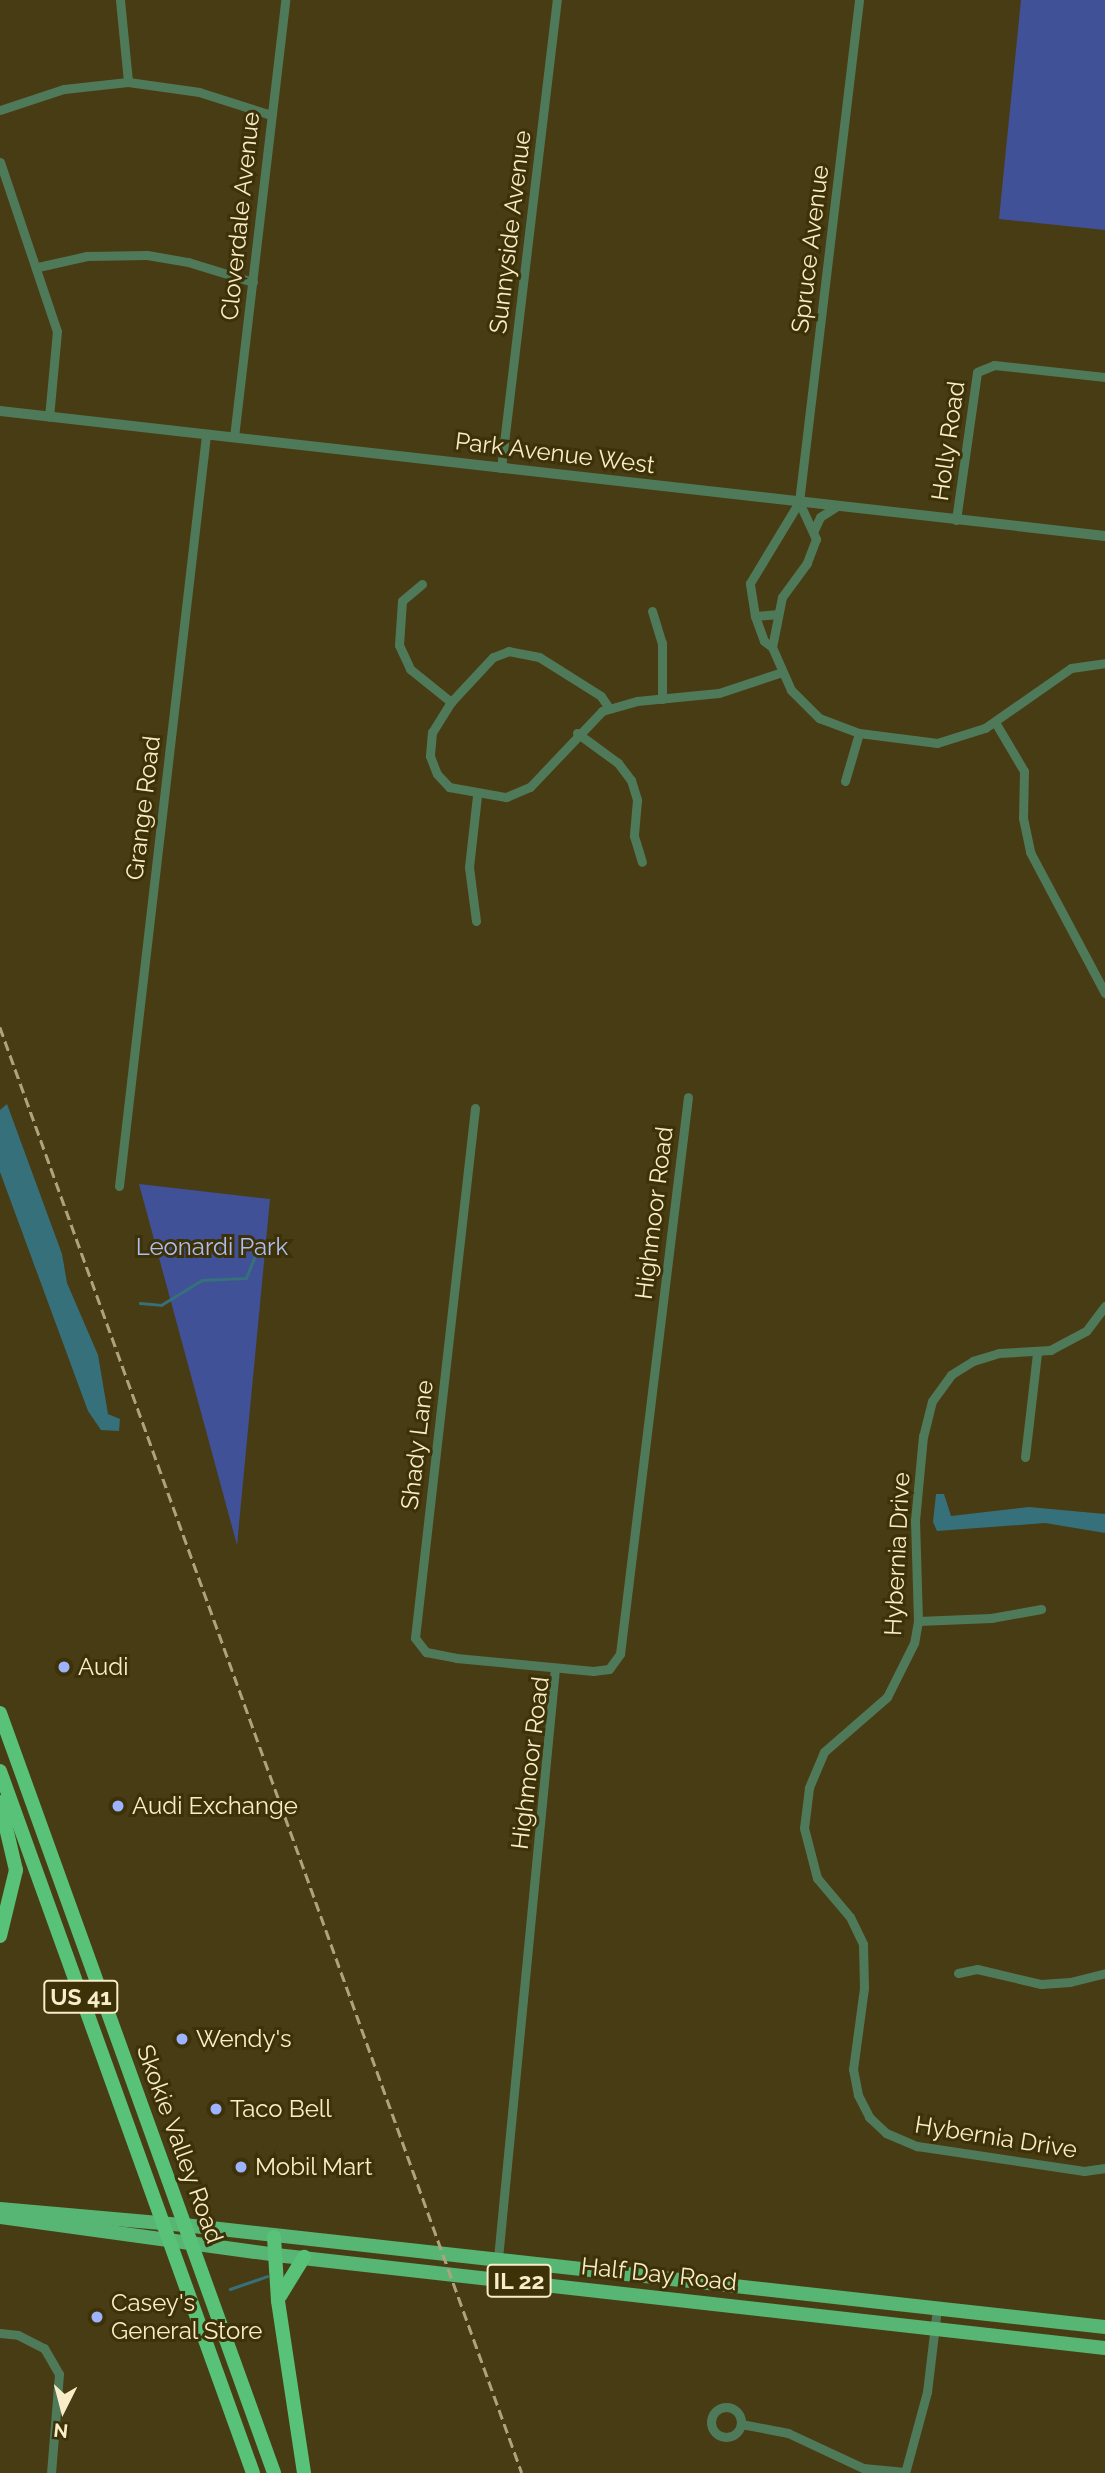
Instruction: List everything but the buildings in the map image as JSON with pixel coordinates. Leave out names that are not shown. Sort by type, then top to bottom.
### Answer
[{"type":"highway","name":"Skokie Valley Road","points":[[0,1713],[274,2473]]},
{"type":"highway","name":"Skokie Valley Road","points":[[0,1770],[253,2473]]},
{"type":"highway","points":[[0,1802],[16,1870],[0,1936]]},
{"type":"highway","points":[[274,2237],[278,2301],[304,2473]]},
{"type":"highway","points":[[278,2301],[284,2283],[304,2257]]},
{"type":"main road","name":"Half Day Road","points":[[0,2209],[184,2225],[1105,2327]]},
{"type":"main road","name":"Half Day Road","points":[[0,2217],[276,2255],[1105,2348]]},
{"type":"street","points":[[120,0],[128,82]]},
{"type":"street","name":"Cloverdale Avenue","points":[[234,437],[285,0]]},
{"type":"street","name":"Sunnyside Avenue","points":[[500,468],[557,0]]},
{"type":"street","name":"Spruce Avenue","points":[[799,502],[859,0]]},
{"type":"street","points":[[0,110],[64,89],[128,82],[190,90],[271,115]]},
{"type":"street","points":[[0,162],[38,267],[57,331],[49,417]]},
{"type":"street","points":[[38,267],[87,256],[147,255],[188,262],[253,282]]},
{"type":"street","name":"Holly Road","points":[[956,520],[978,372],[994,365],[1105,377]]},
{"type":"street","name":"Park Avenue West","points":[[0,411],[1105,536]]},
{"type":"street","name":"Grange Road","points":[[119,1186],[206,435]]},
{"type":"street","points":[[799,502],[814,530]]},
{"type":"street","points":[[799,502],[781,535],[751,576],[749,597],[764,640],[772,647],[782,672],[806,708],[839,727],[859,733],[937,743],[948,741],[995,722],[1071,668],[1105,663]]},
{"type":"street","points":[[772,647],[776,614],[789,584],[809,557],[814,545],[814,530],[820,517],[837,506]]},
{"type":"street","points":[[422,584],[402,601],[399,645],[410,669],[451,702]]},
{"type":"street","points":[[652,611],[663,643],[662,699]]},
{"type":"street","points":[[755,616],[776,614]]},
{"type":"street","points":[[609,708],[601,695],[525,652],[493,657],[451,702],[432,732],[430,756],[436,774],[449,787],[477,796],[520,793],[578,733],[609,708],[719,693],[782,672]]},
{"type":"street","points":[[995,722],[1021,762],[1023,820],[1039,876],[1105,993]]},
{"type":"street","points":[[578,733],[618,763],[631,780],[637,800],[634,836],[642,862]]},
{"type":"street","points":[[845,781],[859,733]]},
{"type":"street","points":[[477,796],[469,867],[477,921]]},
{"type":"street","name":"Highmoor Road","points":[[496,2279],[555,1669],[609,1669],[620,1654],[688,1097]]},
{"type":"street","name":"Shady Lane","points":[[475,1108],[415,1638],[426,1652],[555,1669]]},
{"type":"street","name":"Hybernia Drive","points":[[1105,1306],[1075,1339],[1037,1353],[986,1356],[961,1368],[942,1385],[926,1420],[914,1527],[918,1621],[906,1665],[887,1697],[824,1752],[809,1788],[804,1828],[811,1864],[850,1917],[863,1944],[864,1988],[854,2082],[869,2116],[898,2140],[1084,2171],[1105,2168]]},
{"type":"street","points":[[1025,1457],[1037,1353]]},
{"type":"street","points":[[918,1621],[991,1618],[1041,1609]]},
{"type":"street","points":[[958,1973],[977,1969],[1041,1984],[1070,1982],[1105,1973]]},
{"type":"street","points":[[741,2424],[788,2433],[863,2468],[905,2473],[927,2392],[937,2308]]},
{"type":"street","points":[[0,2333],[18,2335],[44,2348],[59,2374],[51,2473]]},
{"type":"green space","points":[[1021,0],[1105,0],[1105,230],[999,219]]},
{"type":"green space","name":"Leonardi Park","points":[[139,1184],[270,1199],[237,1545]]},
{"type":"shaded area","points":[[7,1104],[62,1254],[67,1283],[98,1355],[108,1414],[120,1419],[119,1431],[101,1430],[88,1411],[0,1172],[0,1110]]},
{"type":"shaded area","points":[[936,1494],[944,1494],[951,1516],[1029,1507],[1105,1514],[1105,1533],[1045,1523],[937,1531],[933,1522]]},
{"type":"waterway","points":[[140,1303],[161,1305],[202,1280],[246,1278],[255,1256],[264,1255]]},
{"type":"waterway","points":[[230,2289],[267,2276]]},
{"type":"railway","points":[[0,1027],[522,2473]]},
{"type":"place","name":"Audi","points":[[64,1667]]},
{"type":"place","name":"Audi Exchange","points":[[118,1806]]},
{"type":"place","name":"Wendy's","points":[[182,2039]]},
{"type":"place","name":"Taco Bell","points":[[216,2109]]},
{"type":"place","name":"Mobil Mart","points":[[241,2167]]},
{"type":"place","name":"Casey's General Store","points":[[97,2317]]}]
